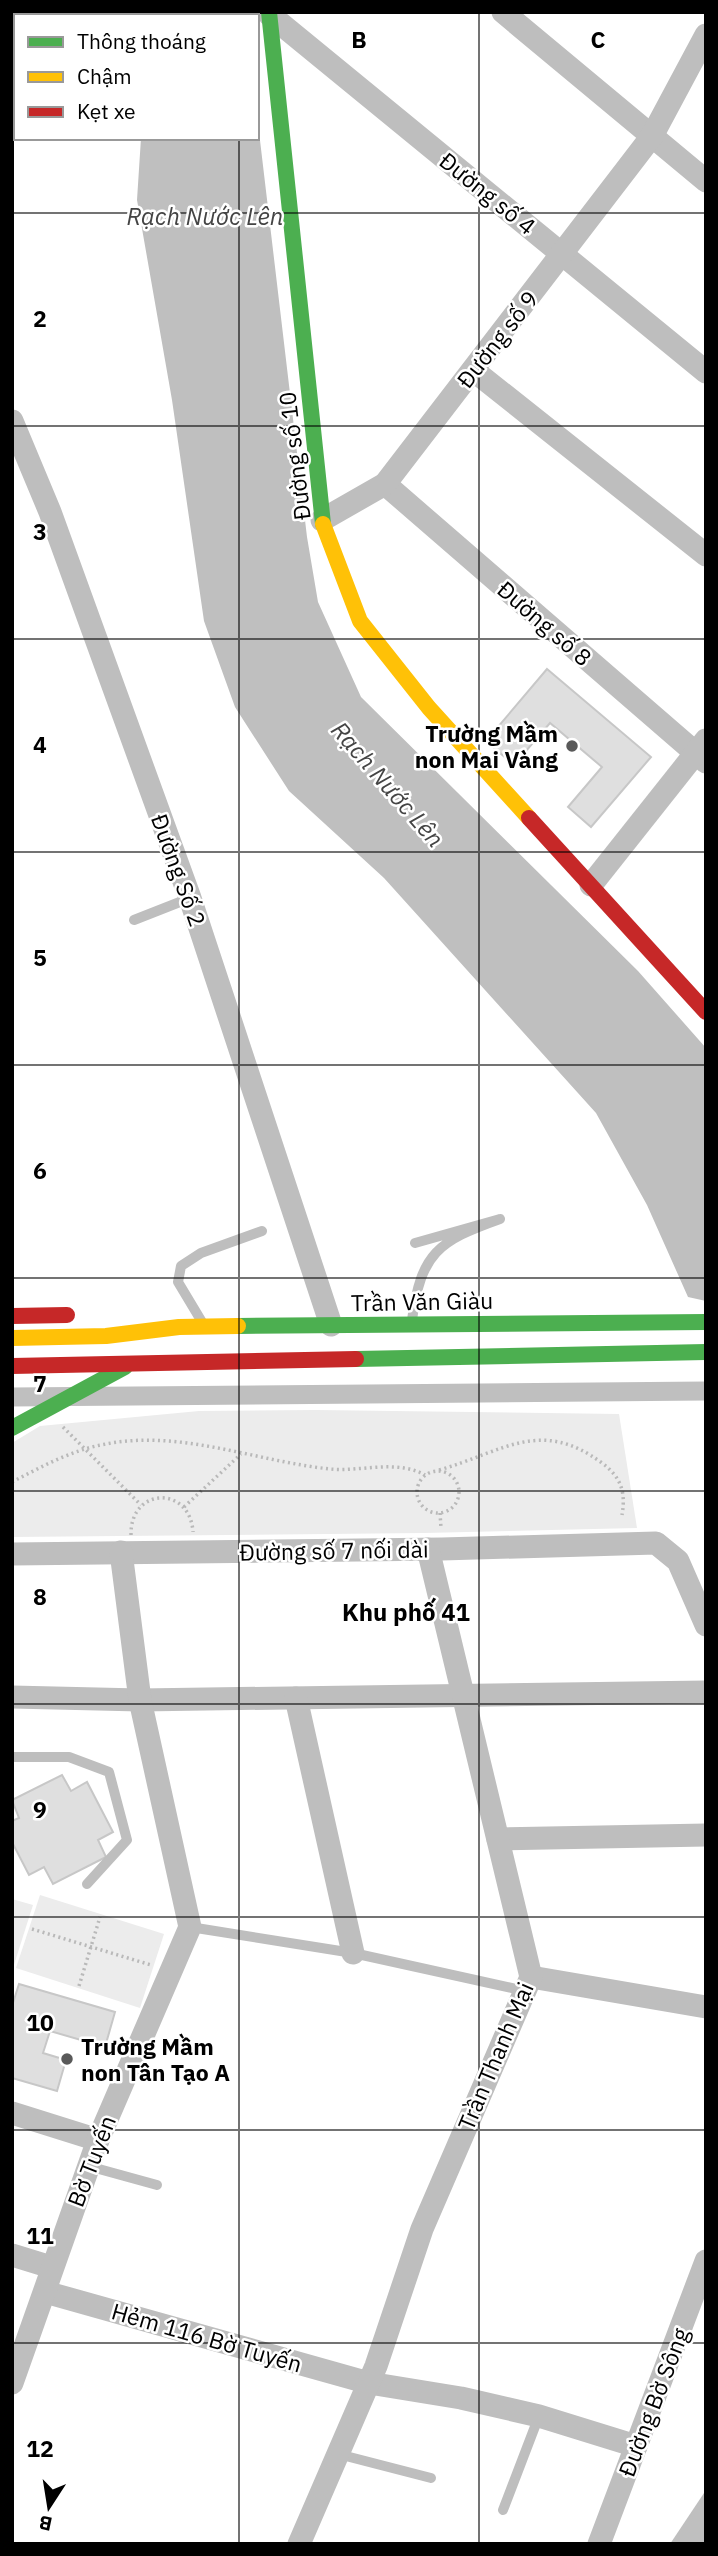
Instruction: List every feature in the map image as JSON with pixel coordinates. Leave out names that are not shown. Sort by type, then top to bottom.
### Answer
[{"type":"main road","name":"Đường số 10","points":[[270,14],[322,520],[360,621],[429,708],[706,1012]]},
{"type":"main road","points":[[12,1316],[78,1315]]},
{"type":"main road","name":"Trần Văn Giàu","points":[[117,1317],[179,1327]]},
{"type":"main road","name":"Trần Văn Giàu","points":[[12,1338],[106,1336],[179,1327],[706,1322]]},
{"type":"main road","points":[[12,1366],[706,1352]]},
{"type":"main road","points":[[12,1428],[132,1363]]},
{"type":"street","points":[[503,12],[706,181]]},
{"type":"street","name":"Đường số 4","points":[[270,14],[706,372]]},
{"type":"street","name":"Đường số 9","points":[[322,520],[385,484],[652,136],[706,34]]},
{"type":"street","points":[[473,370],[706,555]]},
{"type":"street","name":"Đường Số 2","points":[[12,421],[50,512],[190,898],[331,1325]]},
{"type":"street","name":"Đường số 8","points":[[385,484],[702,751]]},
{"type":"street","points":[[590,885],[702,751]]},
{"type":"street","name":"Đường số 7 nối dài","points":[[12,1554],[428,1549],[656,1543],[678,1561],[706,1625]]},
{"type":"street","name":"Trần Thanh Mại","points":[[299,2544],[369,2383],[422,2229],[528,1984],[498,1839],[428,1549]]},
{"type":"street","points":[[126,1552],[140,1700],[190,1927]]},
{"type":"street","points":[[12,1697],[140,1700],[706,1692]]},
{"type":"street","points":[[296,1698],[353,1953]]},
{"type":"street","points":[[498,1839],[706,1835]]},
{"type":"street","name":"Bờ Tuyến","points":[[12,2383],[98,2140],[190,1927]]},
{"type":"street","points":[[528,1984],[706,2007]]},
{"type":"street","points":[[12,2113],[98,2140]]},
{"type":"street","points":[[12,2255],[51,2267]]},
{"type":"street","name":"Đường Bờ Sông","points":[[599,2544],[706,2261]]},
{"type":"street","name":"Hẻm 116 Bờ Tuyến","points":[[45,2292],[369,2383],[461,2398],[539,2416],[636,2446]]},
{"type":"lane","points":[[134,920],[190,898]]},
{"type":"lane","points":[[411,1324],[416,1287],[429,1260],[456,1235],[500,1219],[415,1242]]},
{"type":"lane","points":[[206,1327],[178,1282],[181,1266],[201,1253],[262,1231]]},
{"type":"lane","points":[[12,1757],[69,1757],[109,1772],[127,1840],[87,1884]]},
{"type":"lane","points":[[190,1927],[528,1984]]},
{"type":"lane","points":[[88,2166],[157,2185]]},
{"type":"lane","points":[[503,2510],[539,2416]]},
{"type":"lane","points":[[338,2454],[431,2477]]},
{"type":"path","points":[[44,1409],[141,1505]]},
{"type":"path","points":[[439,1470],[451,1475],[459,1486],[458,1500],[443,1512],[429,1511],[419,1501],[417,1487],[425,1475],[439,1470],[531,1439],[571,1444],[611,1470],[623,1487],[622,1515]]},
{"type":"path","points":[[12,1482],[86,1449],[122,1442],[170,1441],[332,1469],[400,1467],[425,1475]]},
{"type":"path","points":[[184,1507],[241,1454]]},
{"type":"path","points":[[126,1552],[131,1524],[141,1505],[161,1497],[184,1507],[192,1518],[194,1552]]},
{"type":"path","points":[[79,1986],[100,1917]]},
{"type":"path","points":[[32,1929],[171,1971]]},
{"type":"shaded area","points":[[199,1411],[619,1414],[637,1528],[12,1537],[12,1443],[40,1426]]},
{"type":"shaded area","points":[[40,1895],[164,1934],[140,2008],[16,1968]]},
{"type":"shaded area","points":[[12,1899],[33,1905],[12,1971]]},
{"type":"water","points":[[245,12],[246,14],[150,14]]},
{"type":"water","name":"Rạch Nước Lên","points":[[259,132],[307,537],[318,602],[361,697],[638,971],[706,1048],[706,1301],[688,1297],[647,1205],[596,1113],[384,878],[289,791],[235,707],[204,621],[172,400],[137,200],[141,140],[259,140]]},
{"type":"water","points":[[706,2490],[706,2544],[670,2544]]},
{"type":"building","points":[[547,669],[651,757],[591,827],[568,807],[602,767],[550,723],[514,765],[486,741]]},
{"type":"building","points":[[62,1775],[71,1791],[87,1782],[113,1832],[98,1840],[106,1857],[53,1884],[44,1867],[29,1875],[12,1842],[12,1821],[19,1818],[12,1800]]},
{"type":"building","points":[[19,1984],[115,2012],[105,2047],[50,2031],[43,2053],[66,2060],[57,2091],[12,2078],[12,2006]]},
{"type":"waterway","points":[[12,1397],[706,1391]]},
{"type":"traffic: fast","points":[[269,12],[323,524]]},
{"type":"traffic: fast","points":[[238,1326],[706,1322]]},
{"type":"traffic: fast","points":[[356,1359],[706,1352]]},
{"type":"traffic: fast","points":[[12,1428],[125,1367]]},
{"type":"traffic: slow","points":[[323,524],[360,621],[429,708],[529,818]]},
{"type":"traffic: slow","points":[[12,1338],[106,1336],[179,1327],[238,1326]]},
{"type":"traffic: jam","points":[[529,818],[706,1012]]},
{"type":"traffic: jam","points":[[12,1316],[67,1315]]},
{"type":"traffic: jam","points":[[12,1366],[356,1359]]},
{"type":"place","name":"Trường Mầm non Mai Vàng","points":[[572,746]]},
{"type":"place","name":"Trường Mầm non Tân Tạo A","points":[[67,2059]]},
{"type":"district","name":"Khu phố 41","points":[[406,1612]]}]
